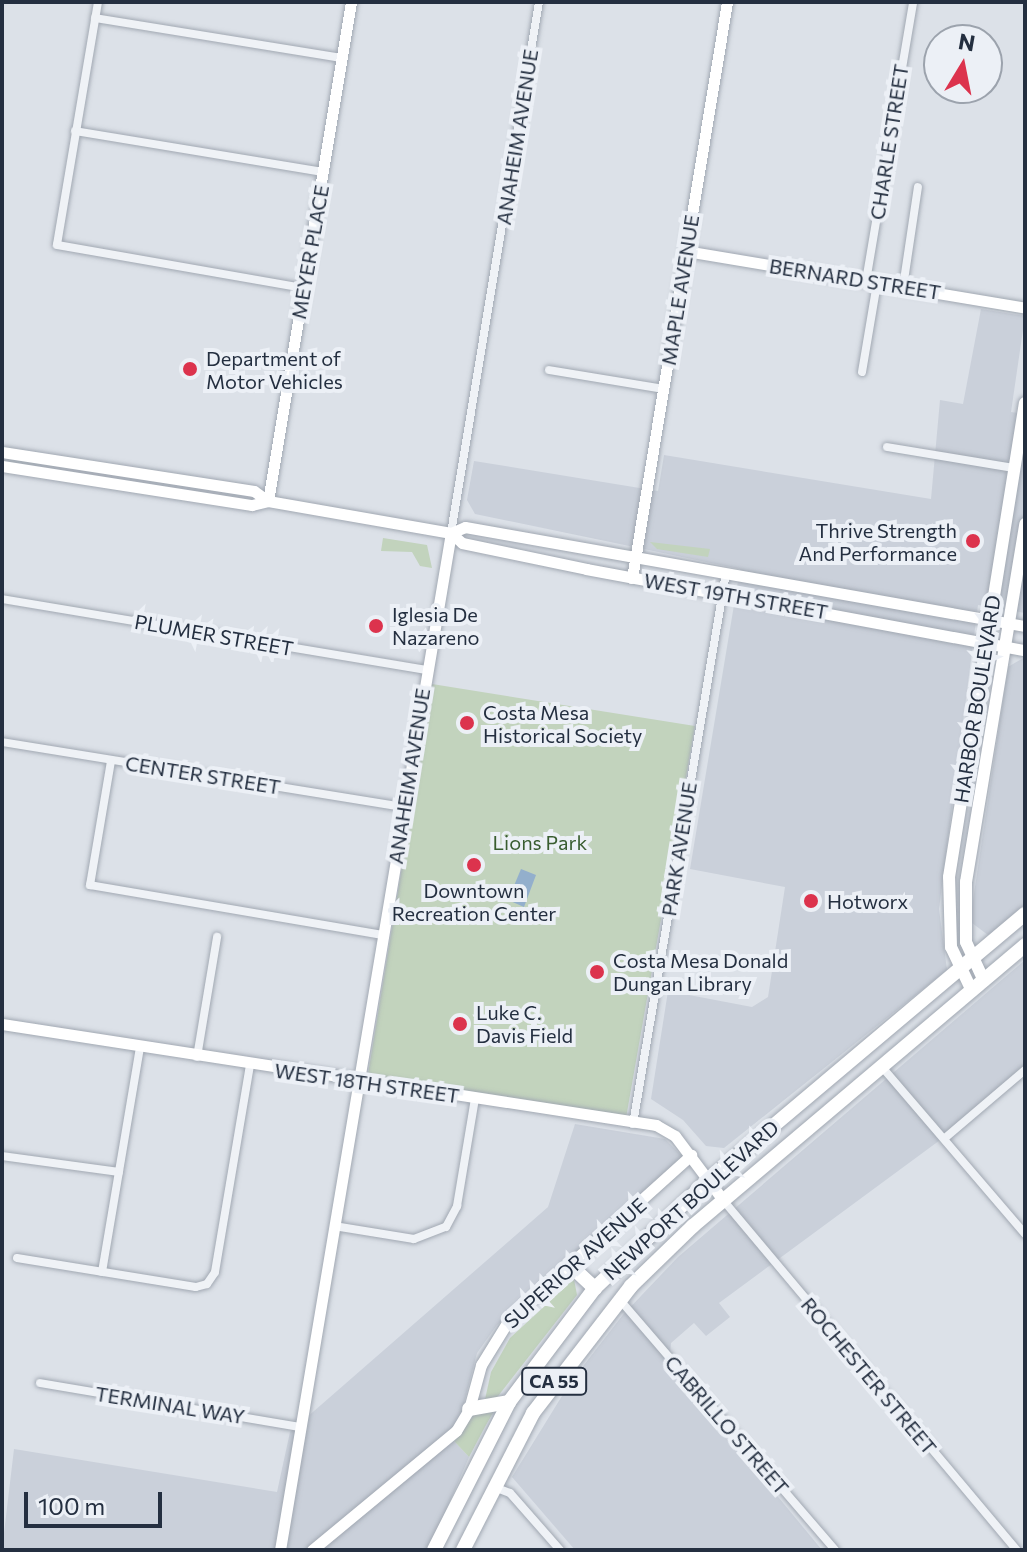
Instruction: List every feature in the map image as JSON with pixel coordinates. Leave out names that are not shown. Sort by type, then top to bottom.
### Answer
[{"type":"highway","name":"NEWPORT BOULEVARD","points":[[434,1550],[509,1402],[595,1288],[709,1180],[1025,914]]},
{"type":"highway","name":"NEWPORT BOULEVARD","points":[[463,1550],[493,1486],[557,1378],[619,1299],[723,1200],[1025,945]]},
{"type":"highway","points":[[571,1266],[595,1288]]},
{"type":"highway","points":[[469,1409],[509,1402]]},
{"type":"main road","name":"HARBOR BOULEVARD","points":[[978,986],[958,969],[949,927],[949,877],[1025,403]]},
{"type":"main road","name":"HARBOR BOULEVARD","points":[[978,986],[964,924],[966,882],[1025,524]]},
{"type":"street","points":[[98,2],[55,239],[68,251],[304,288]]},
{"type":"street","name":"MEYER PLACE","points":[[268,501],[351,2]]},
{"type":"street","name":"ANAHEIM AVENUE","points":[[280,1550],[539,2]]},
{"type":"street","name":"MAPLE AVENUE","points":[[632,578],[727,2]]},
{"type":"street","name":"CHARLE STREET","points":[[862,372],[913,2]]},
{"type":"street","points":[[95,18],[341,58]]},
{"type":"street","points":[[75,131],[324,172]]},
{"type":"street","points":[[903,287],[918,187]]},
{"type":"street","name":"BERNARD STREET","points":[[686,251],[1025,308]]},
{"type":"street","points":[[549,370],[664,389]]},
{"type":"street","points":[[887,447],[1014,468]]},
{"type":"street","name":"WEST 19TH STREET","points":[[2,452],[254,491],[268,501]]},
{"type":"street","name":"WEST 19TH STREET","points":[[2,466],[252,505],[268,501],[451,533],[462,543],[632,578],[1025,650]]},
{"type":"street","name":"WEST 19TH STREET","points":[[451,533],[465,527],[1025,626]]},
{"type":"street","name":"PARK AVENUE","points":[[633,1124],[726,573]]},
{"type":"street","name":"PLUMER STREET","points":[[2,599],[427,670]]},
{"type":"street","name":"CENTER STREET","points":[[2,742],[404,807]]},
{"type":"street","points":[[111,761],[90,885],[382,935]]},
{"type":"street","points":[[197,1057],[217,937]]},
{"type":"street","name":"WEST 18TH STREET","points":[[2,1024],[358,1083],[664,1128],[691,1155],[723,1200]]},
{"type":"street","points":[[102,1272],[140,1047]]},
{"type":"street","points":[[17,1258],[196,1287],[207,1284],[215,1272],[250,1065]]},
{"type":"street","points":[[882,1067],[1025,1234]]},
{"type":"street","points":[[945,1138],[1025,1070]]},
{"type":"street","points":[[334,1226],[414,1239],[446,1227],[457,1206],[475,1098]]},
{"type":"street","name":"SUPERIOR AVENUE","points":[[312,1550],[456,1431],[469,1409],[481,1365],[504,1326],[691,1155]]},
{"type":"street","points":[[2,1156],[119,1172]]},
{"type":"street","name":"ROCHESTER STREET","points":[[723,1200],[1017,1550]]},
{"type":"street","name":"CABRILLO STREET","points":[[619,1299],[835,1550]]},
{"type":"street","name":"TERMINAL WAY","points":[[40,1383],[300,1427]]},
{"type":"street","points":[[493,1486],[510,1493],[560,1550]]},
{"type":"shaded area","points":[[981,309],[1025,316],[1011,412],[1025,414],[1025,613],[978,605],[939,909],[947,970],[724,1148],[706,1146],[683,1120],[651,1099],[668,991],[752,1007],[768,997],[785,887],[690,869],[740,569],[475,514],[467,500],[474,461],[658,491],[664,455],[931,499],[940,400],[963,404]]},
{"type":"shaded area","points":[[1025,657],[1025,909],[988,935],[972,923],[972,907],[1008,667]]},
{"type":"shaded area","points":[[1025,960],[1025,1069],[951,1132],[719,1303],[730,1317],[706,1336],[694,1323],[671,1343],[669,1365],[822,1550],[575,1550],[512,1477],[570,1383],[622,1316],[678,1257]]},
{"type":"shaded area","points":[[575,1124],[665,1139],[686,1160],[497,1325],[477,1353],[454,1441],[469,1457],[429,1550],[2,1550],[14,1449],[277,1492],[290,1432],[548,1207]]},
{"type":"green space","points":[[383,538],[427,545],[432,568],[420,566],[412,552],[381,551]]},
{"type":"green space","points":[[650,542],[710,549],[708,557],[657,549]]},
{"type":"green space","name":"Lions Park","points":[[432,684],[695,726],[626,1118],[368,1074]]},
{"type":"green space","points":[[574,1279],[577,1295],[495,1400],[484,1404],[491,1372],[510,1338]]},
{"type":"green space","points":[[494,1411],[469,1457],[454,1441],[475,1413]]},
{"type":"water","points":[[521,869],[536,875],[524,907],[508,900]]},
{"type":"place","name":"Department of Motor Vehicles","points":[[190,369]]},
{"type":"place","name":"Thrive Strength And Performance","points":[[973,541]]},
{"type":"place","name":"Iglesia De Nazareno","points":[[376,626]]},
{"type":"place","name":"Costa Mesa Historical Society","points":[[467,723]]},
{"type":"place","name":"Downtown Recreation Center","points":[[474,865]]},
{"type":"place","name":"Hotworx","points":[[811,901]]},
{"type":"place","name":"Costa Mesa Donald Dungan Library","points":[[597,972]]},
{"type":"place","name":"Luke C. Davis Field","points":[[460,1024]]}]
